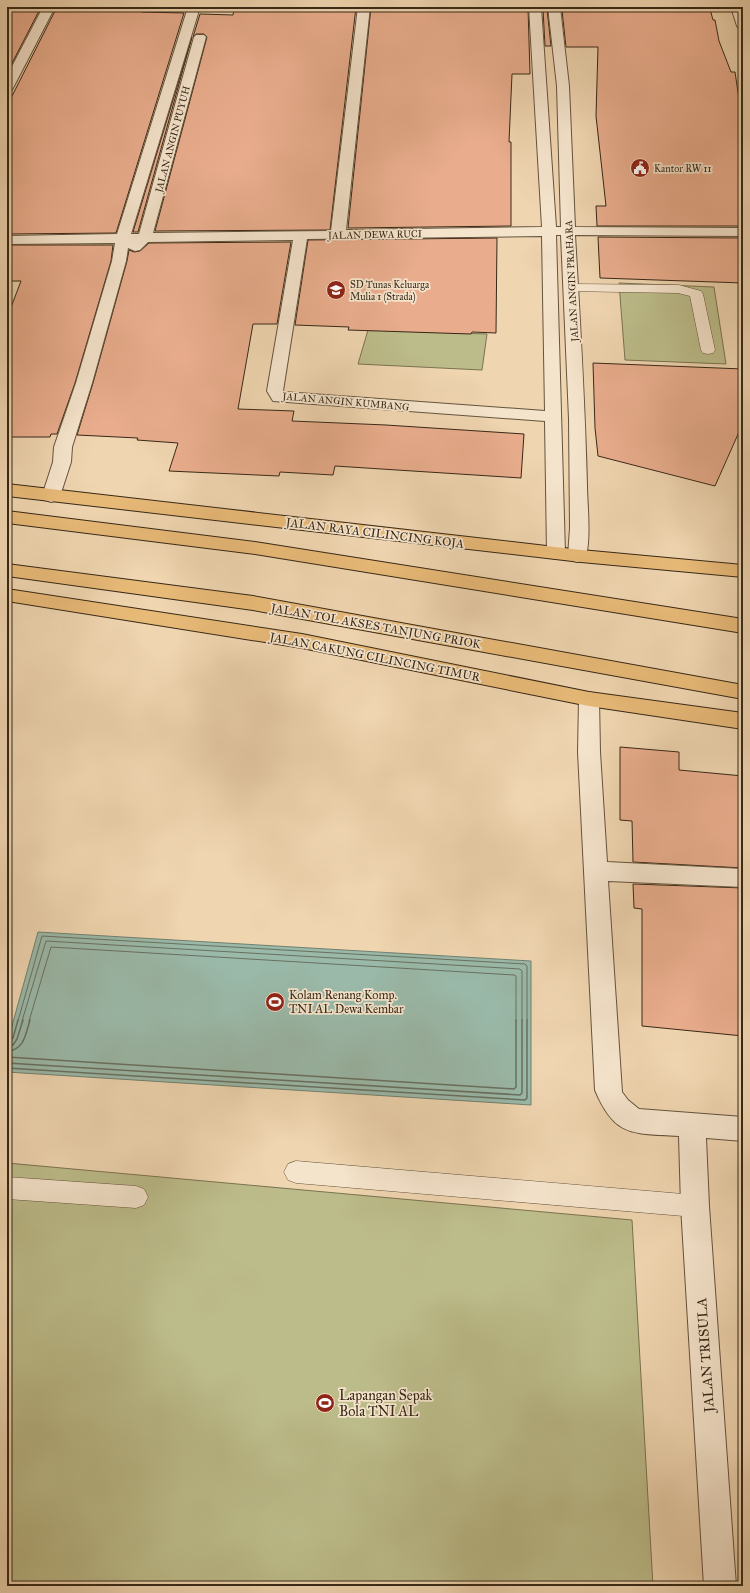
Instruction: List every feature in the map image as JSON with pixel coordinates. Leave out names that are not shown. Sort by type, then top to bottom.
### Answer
[{"type":"highway","name":"JALAN RAYA CILINCING KOJA","points":[[7,490],[556,554],[743,571]]},
{"type":"highway","points":[[7,517],[254,548],[743,626]]},
{"type":"highway","name":"JALAN TOL AKSES TANJUNG PRIOK","points":[[7,570],[253,603],[743,692]]},
{"type":"highway","name":"JALAN CAKUNG CILINCING TIMUR","points":[[7,595],[302,642],[589,698],[743,721]]},
{"type":"street","points":[[7,88],[49,7]]},
{"type":"street","name":"JALAN ANGIN PUYUH","points":[[51,496],[62,462],[63,447],[84,383],[119,261],[123,238],[194,7]]},
{"type":"street","points":[[338,234],[364,7]]},
{"type":"street","name":"JALAN ANGIN PRAHARA","points":[[535,7],[549,232],[556,554]]},
{"type":"street","name":"JALAN ANGIN PRAHARA","points":[[554,7],[563,86],[577,419],[579,528],[577,556]]},
{"type":"street","points":[[737,7],[743,26]]},
{"type":"street","name":"JALAN ANGIN PUYUH","points":[[145,237],[204,22]]},
{"type":"street","points":[[160,118],[177,118]]},
{"type":"street","name":"JALAN DEWA RUCI","points":[[7,240],[568,231],[743,232]]},
{"type":"street","name":"JALAN ANGIN KUMBANG","points":[[300,235],[299,251],[275,391],[279,396],[554,417]]},
{"type":"street","points":[[119,261],[145,237]]},
{"type":"street","points":[[552,327],[573,327]]},
{"type":"street","points":[[589,698],[589,752],[608,1090],[614,1104],[622,1114],[636,1121],[743,1129]]},
{"type":"street","points":[[596,871],[743,878]]},
{"type":"street","name":"JALAN TRISULA","points":[[692,1125],[695,1206],[720,1586]]},
{"type":"lane","points":[[571,288],[679,289],[696,294],[708,350]]},
{"type":"lane","points":[[296,1172],[695,1206]]},
{"type":"lane","points":[[7,1188],[136,1197]]},
{"type":"green space","points":[[619,283],[714,287],[726,364],[625,360]]},
{"type":"green space","points":[[368,330],[487,334],[482,370],[358,364]]},
{"type":"green space","name":"Lapangan Sepak Bola TNI AL","points":[[7,1163],[632,1220],[653,1586],[7,1586]]},
{"type":"water","name":"Kolam Renang Komp. TNI AL Dewa Kembar","points":[[38,932],[531,961],[531,1105],[7,1072],[7,1044]]},
{"type":"building","points":[[72,7],[143,7],[142,12],[184,13],[116,233],[7,234],[7,106],[56,9],[70,9]]},
{"type":"building","points":[[261,7],[356,7],[330,230],[155,231],[207,37],[204,34],[196,34],[193,37],[200,14],[233,15],[234,10],[260,10]]},
{"type":"building","points":[[371,7],[528,8],[530,74],[512,74],[509,142],[511,142],[511,226],[348,228]]},
{"type":"building","points":[[581,7],[706,7],[707,9],[710,9],[713,20],[715,20],[719,41],[731,72],[735,72],[743,126],[743,226],[597,226],[596,206],[606,206],[596,116],[598,47],[566,47],[562,10],[582,11]]},
{"type":"building","points":[[7,9],[40,9],[9,69],[7,69]]},
{"type":"building","points":[[543,9],[547,9],[551,46],[545,46]]},
{"type":"building","points":[[192,37],[138,232],[133,232]]},
{"type":"building","points":[[598,237],[743,238],[743,283],[600,278]]},
{"type":"building","name":"SD Tunas Keluarga Mulia 1 (Strada)","points":[[497,238],[496,333],[472,332],[471,334],[348,330],[349,327],[295,325],[308,240]]},
{"type":"building","points":[[291,242],[277,324],[253,324],[238,409],[294,411],[292,421],[386,425],[524,434],[521,478],[335,466],[333,475],[280,472],[279,476],[169,471],[178,443],[137,440],[138,438],[77,435],[93,383],[129,250],[134,252],[140,251],[149,243]]},
{"type":"building","points":[[7,245],[113,245],[111,261],[75,383],[57,434],[51,434],[50,437],[7,437],[7,318],[21,281],[7,281]]},
{"type":"building","points":[[593,363],[743,369],[743,423],[715,486],[598,456],[595,428]]},
{"type":"building","points":[[620,747],[679,752],[679,770],[743,776],[743,868],[633,862],[632,821],[620,820]]},
{"type":"building","points":[[633,884],[743,888],[743,1036],[642,1026],[642,909],[634,908]]},
{"type":"place","name":"Kantor RW 11","points":[[640,168]]},
{"type":"place","name":"SD Tunas Keluarga Mulia 1 (Strada)","points":[[336,290]]},
{"type":"place","name":"Kolam Renang Komp. TNI AL Dewa Kembar","points":[[275,1002]]},
{"type":"place","name":"Lapangan Sepak Bola TNI AL","points":[[325,1403]]}]
